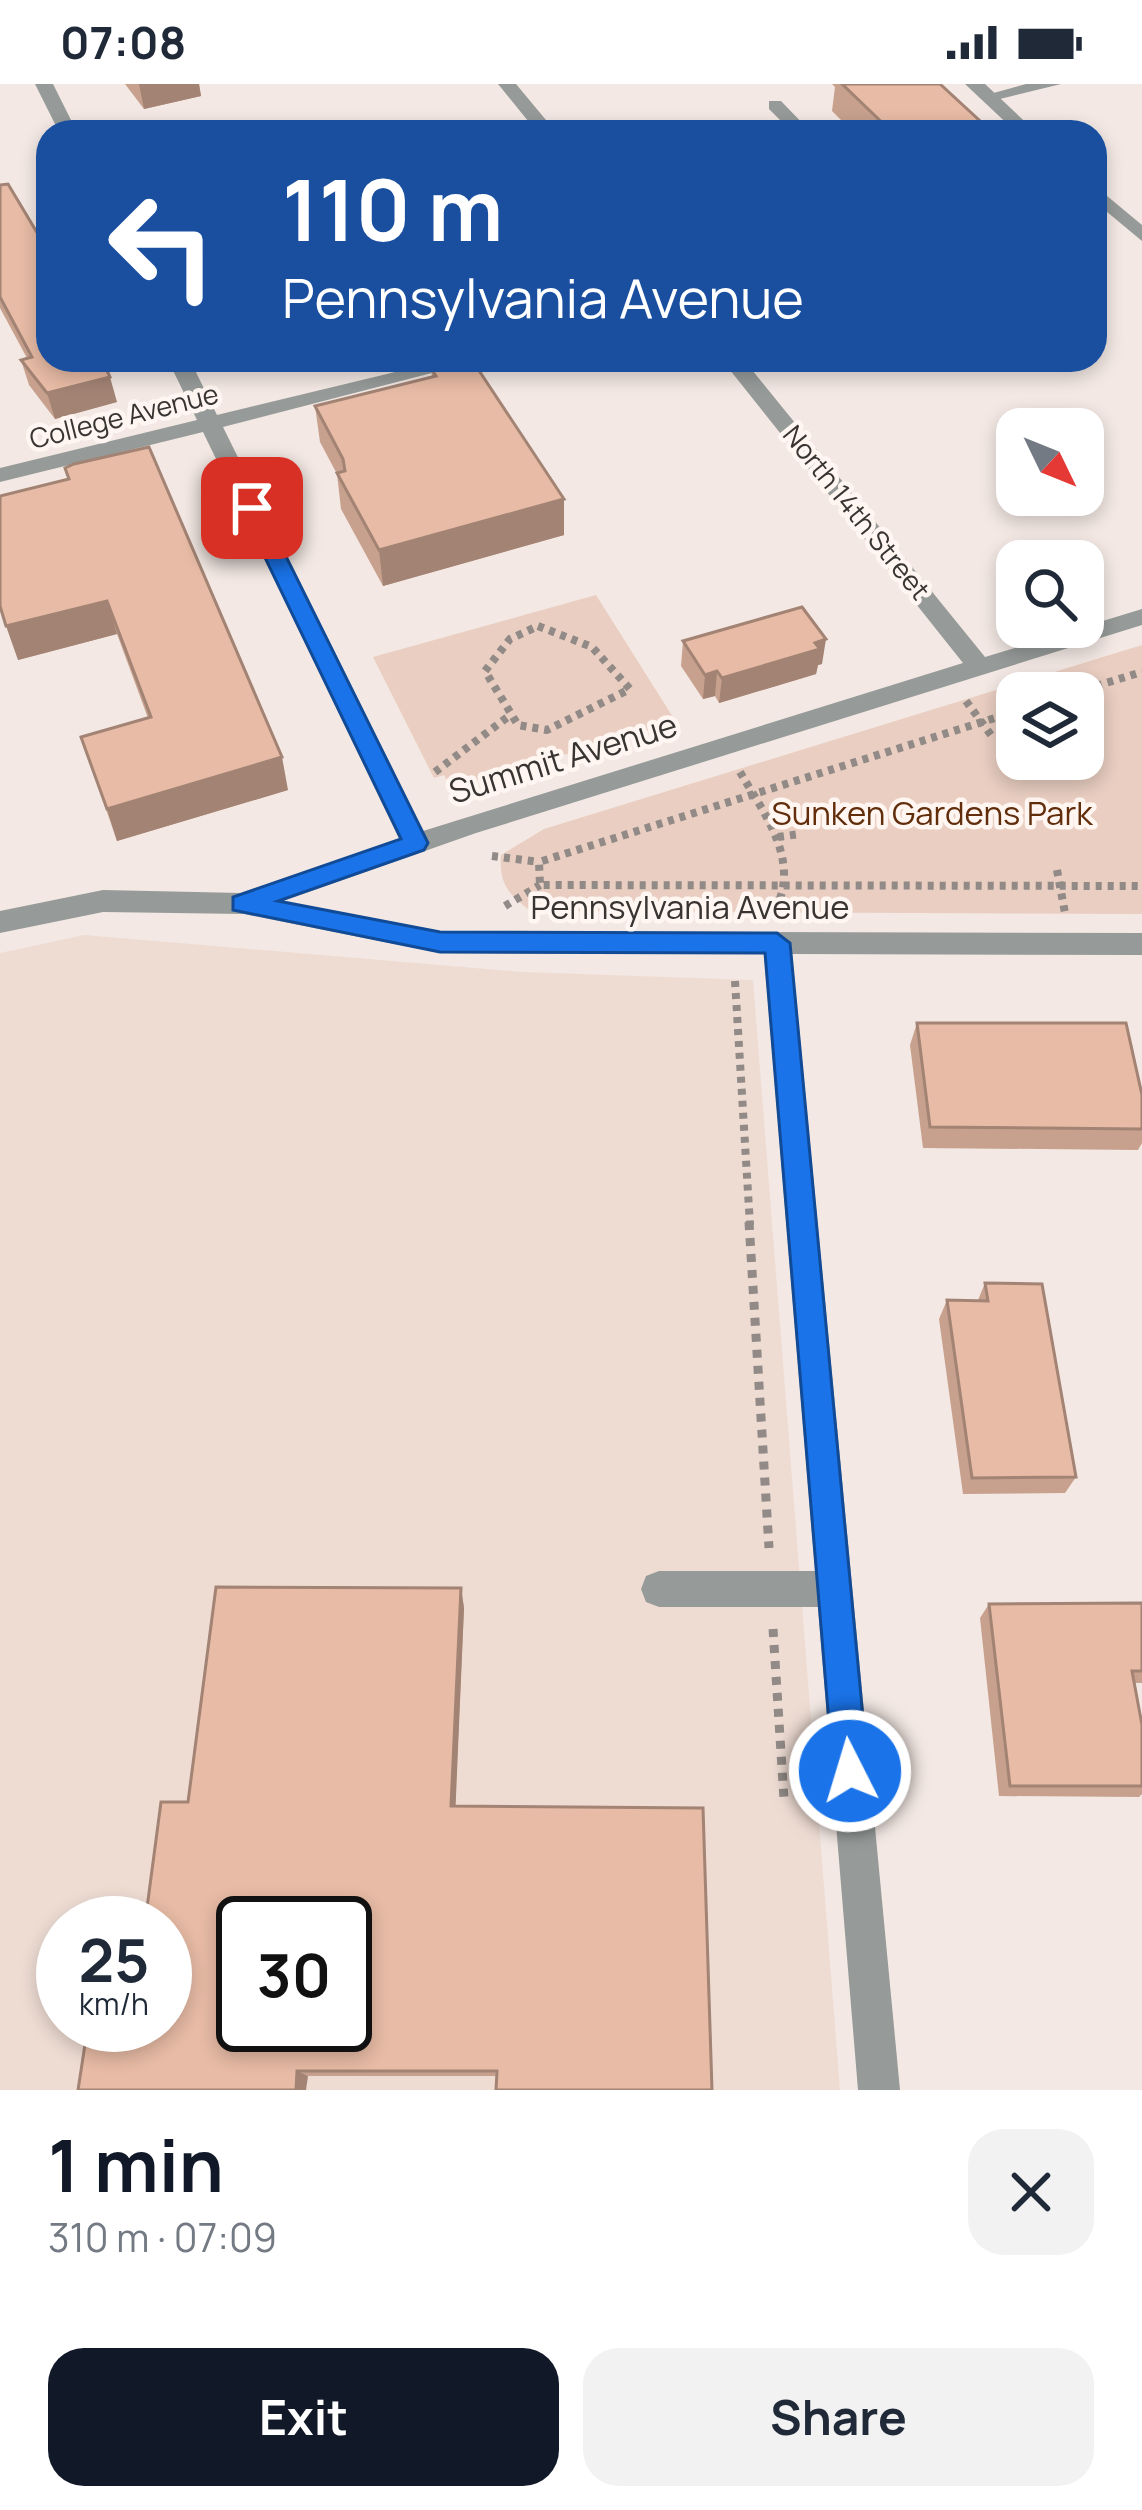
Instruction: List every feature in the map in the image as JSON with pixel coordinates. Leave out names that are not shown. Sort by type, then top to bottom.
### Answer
[{"type":"street","points":[[44,84],[62,120]]},
{"type":"street","points":[[507,84],[537,120]]},
{"type":"street","points":[[981,90],[1052,84]]},
{"type":"street","points":[[981,90],[1015,120]]},
{"type":"street","points":[[775,105],[790,120]]},
{"type":"street","points":[[1107,200],[1142,196]]},
{"type":"street","points":[[1107,207],[1142,235]]},
{"type":"street","points":[[185,372],[415,843]]},
{"type":"street","name":"College Avenue","points":[[0,475],[421,372]]},
{"type":"street","name":"North 14th Street","points":[[743,372],[979,666]]},
{"type":"street","name":"Summit Avenue","points":[[0,922],[103,901],[242,904],[415,843],[1142,617]]},
{"type":"street","name":"Pennsylvania Avenue","points":[[242,904],[440,942],[1142,944]]},
{"type":"street","points":[[777,943],[879,2090]]},
{"type":"street","points":[[659,1588],[835,1589]]},
{"type":"path","points":[[538,626],[564,628],[624,676],[630,689],[547,730],[533,731],[508,716],[485,671],[510,640],[538,626]]},
{"type":"path","points":[[1104,683],[1142,672]]},
{"type":"path","points":[[436,772],[508,716]]},
{"type":"path","points":[[996,718],[538,862],[540,885],[1142,886]]},
{"type":"path","points":[[982,722],[991,735]]},
{"type":"path","points":[[754,792],[778,837],[788,886]]},
{"type":"path","points":[[778,837],[800,834]]},
{"type":"path","points":[[1057,870],[1062,886]]},
{"type":"path","points":[[735,981],[784,1799]]},
{"type":"shaded area","points":[[84,935],[523,972],[753,980],[840,2090],[0,2090],[0,953]]},
{"type":"green space","points":[[596,595],[676,722],[451,788],[444,775],[434,778],[373,657]]},
{"type":"green space","name":"Sunken Gardens Park","points":[[1142,645],[1142,914],[531,911],[507,888],[501,855],[544,829],[996,690],[996,780],[1104,780],[1104,672],[1054,672]]},
{"type":"building","points":[[842,84],[940,84],[979,120],[880,120]]},
{"type":"building","points":[[8,184],[36,231],[36,372],[108,372],[110,377],[47,393],[21,360],[32,357],[0,297],[0,185]]},
{"type":"building","points":[[434,372],[480,372],[564,499],[379,550],[337,473],[345,471],[343,459],[315,406],[436,376]]},
{"type":"building","points":[[149,447],[282,757],[107,809],[81,737],[151,717],[107,601],[6,626],[0,606],[0,496],[69,479],[65,468],[74,464]]},
{"type":"building","points":[[802,607],[826,639],[815,643],[820,649],[722,678],[717,671],[705,675],[683,641]]},
{"type":"building","points":[[917,1023],[1126,1023],[1142,1095],[1142,1129],[930,1127]]},
{"type":"building","points":[[985,1283],[1042,1284],[1076,1477],[972,1478],[947,1300],[988,1301]]},
{"type":"building","points":[[216,1587],[461,1588],[451,1806],[703,1808],[712,2090],[496,2090],[497,2071],[297,2071],[296,2090],[78,2090],[84,2052],[192,2052],[192,1896],[149,1896],[161,1802],[188,1802]]},
{"type":"building","points":[[1142,1603],[1142,1671],[1132,1671],[1142,1725],[1142,1786],[1010,1786],[989,1604]]},
{"type":"route","points":[[252,508],[415,843],[242,904],[440,942],[777,943],[850,1771]]}]
